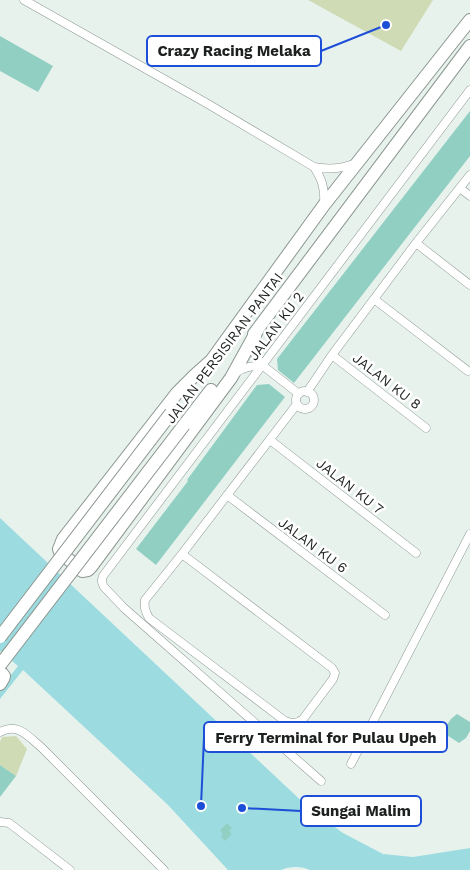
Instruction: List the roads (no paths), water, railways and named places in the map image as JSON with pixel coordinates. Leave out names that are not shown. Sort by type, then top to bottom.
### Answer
[{"type":"main road","name":"JALAN PERSISIRAN PANTAI","points":[[0,637],[213,359],[355,164],[470,20]]},
{"type":"main road","name":"JALAN PERSISIRAN PANTAI","points":[[0,665],[258,329],[470,46]]},
{"type":"main road","points":[[213,359],[177,393],[63,539],[59,548],[60,552],[82,571],[86,571],[91,567],[231,378],[258,329]]},
{"type":"main road","points":[[0,671],[4,676],[0,684]]},
{"type":"street","points":[[24,0],[208,104],[314,167],[334,169],[355,164]]},
{"type":"street","name":"JALAN KU 2","points":[[321,781],[124,608],[102,584],[103,576],[470,90]]},
{"type":"street","points":[[314,167],[321,177],[324,205]]},
{"type":"street","points":[[307,392],[332,355],[416,243],[470,175]]},
{"type":"street","points":[[460,188],[470,196]]},
{"type":"street","points":[[416,243],[470,285]]},
{"type":"street","points":[[374,299],[468,371]]},
{"type":"street","points":[[258,329],[255,354],[262,365],[298,394]]},
{"type":"street","name":"JALAN KU 8","points":[[332,355],[426,428]]},
{"type":"street","points":[[231,378],[238,370],[262,365]]},
{"type":"street","points":[[302,392],[310,393],[313,398],[312,406],[307,409],[301,408],[297,404],[298,394],[302,392]]},
{"type":"street","points":[[182,554],[332,668],[335,673],[333,679],[303,719],[290,723],[285,721],[149,618],[144,607],[145,600],[297,404]]},
{"type":"street","name":"JALAN KU 7","points":[[270,440],[416,553]]},
{"type":"street","name":"JALAN KU 6","points":[[227,496],[385,615]]},
{"type":"street","points":[[351,764],[470,534]]},
{"type":"street","points":[[0,732],[12,728],[21,730],[42,748],[164,870]]},
{"type":"street","points":[[0,822],[9,823],[70,870]]},
{"type":"water","points":[[0,518],[309,808],[343,833],[383,854],[413,857],[470,848],[470,870],[310,870],[296,867],[281,870],[228,870],[168,805],[23,670],[0,699],[0,689],[18,666],[0,651]]},
{"type":"place","name":"Crazy Racing Melaka","points":[[386,25]]},
{"type":"place","name":"Ferry Terminal for Pulau Upeh","points":[[201,806]]},
{"type":"place","name":"Sungai Malim","points":[[242,808]]}]
